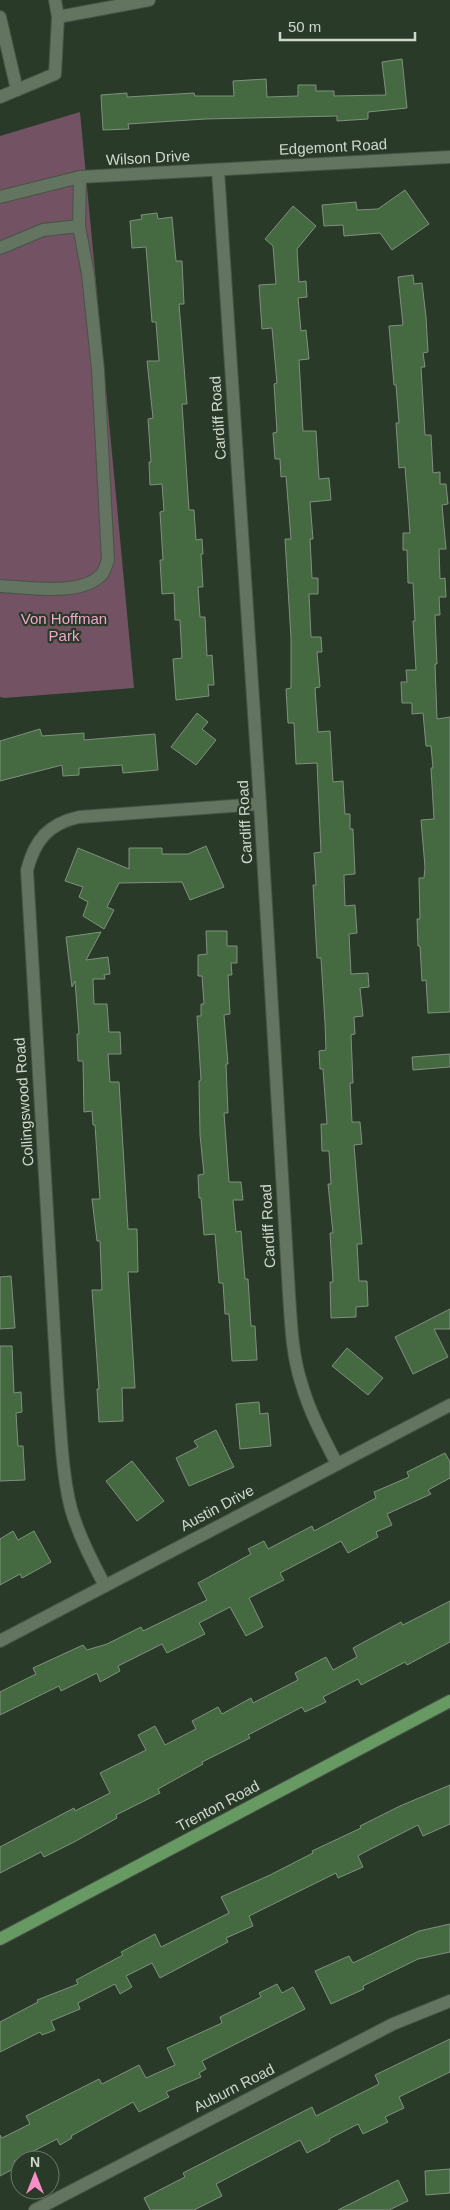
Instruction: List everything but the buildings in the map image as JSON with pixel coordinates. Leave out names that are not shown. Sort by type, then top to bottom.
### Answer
[{"type":"main road","name":"Trenton Road","points":[[0,1939],[450,1701]]},
{"type":"street","points":[[0,97],[55,74],[58,17],[55,0]]},
{"type":"street","points":[[58,17],[149,0]]},
{"type":"street","points":[[0,17],[17,90]]},
{"type":"street","name":"Edgemont Road","points":[[218,170],[450,157]]},
{"type":"street","name":"Wilson Drive","points":[[0,197],[80,177],[218,170]]},
{"type":"street","name":"Cardiff Road","points":[[218,170],[293,1343],[300,1380],[310,1408],[337,1464]]},
{"type":"street","points":[[0,586],[70,589],[87,585],[103,574],[108,560],[98,370],[88,274],[79,226],[80,177]]},
{"type":"street","points":[[0,248],[43,230],[79,226]]},
{"type":"street","name":"Collingswood Road","points":[[105,1586],[87,1550],[72,1509],[64,1469],[58,1398],[27,870],[31,855],[42,838],[51,828],[62,821],[79,817],[260,804]]},
{"type":"street","name":"Austin Drive","points":[[0,1641],[450,1405]]},
{"type":"street","name":"Auburn Road","points":[[35,2210],[393,2024],[450,2001]]},
{"type":"green space","name":"Von Hoffman Park","points":[[80,112],[134,688],[4,698],[0,697],[0,136]]}]
